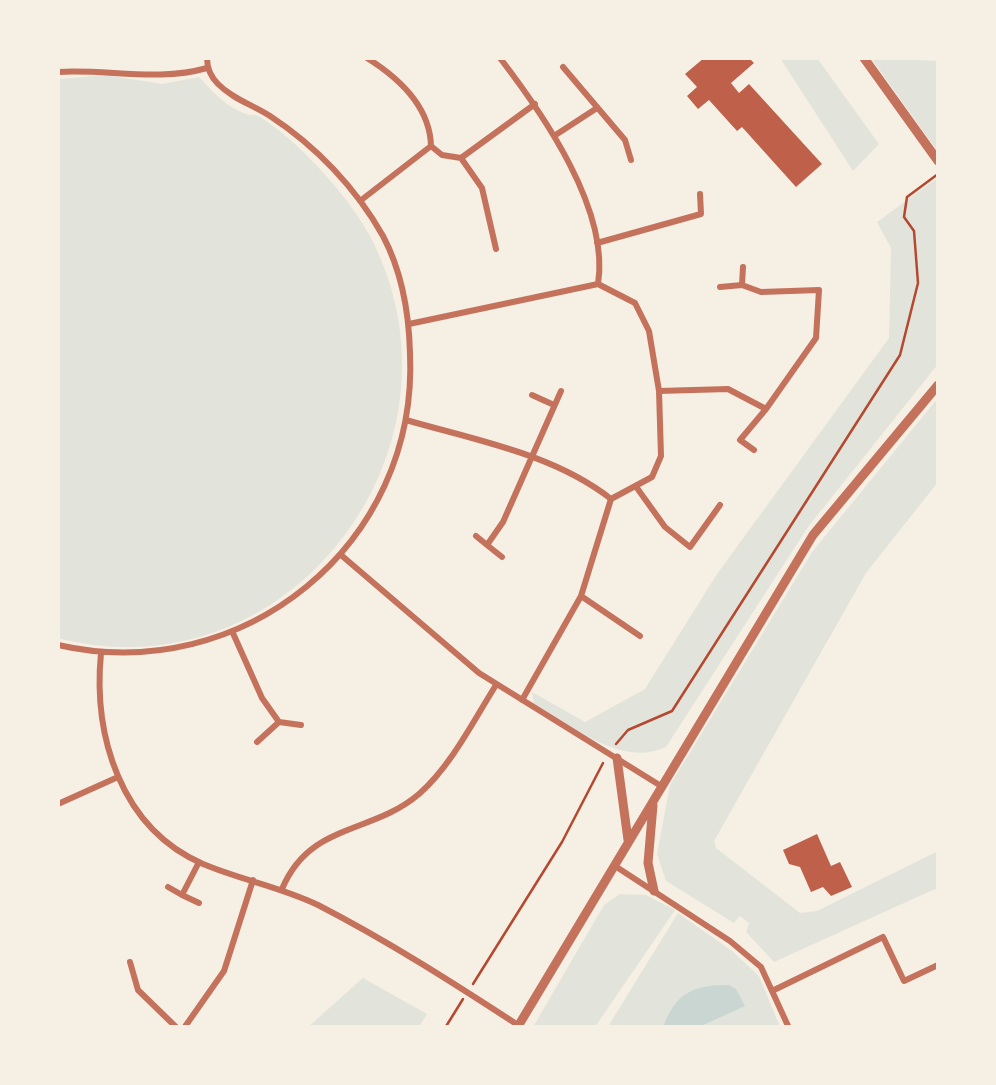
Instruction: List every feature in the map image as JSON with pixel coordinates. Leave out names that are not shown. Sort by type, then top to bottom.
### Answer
[{"type":"street","points":[[58,645],[102,653],[177,649],[232,631],[300,592],[341,555],[382,492],[406,420],[411,372],[409,324],[396,269],[360,201],[298,135],[216,82],[207,58]]},
{"type":"street","points":[[367,58],[394,75],[431,124],[431,146],[442,156],[461,158],[535,104]]},
{"type":"street","points":[[500,58],[554,136],[598,243],[598,284]]},
{"type":"street","points":[[864,58],[938,161]]},
{"type":"street","points":[[564,67],[625,140],[630,160]]},
{"type":"street","points":[[58,72],[107,69],[178,76],[208,68]]},
{"type":"street","points":[[554,136],[597,108]]},
{"type":"street","points":[[360,201],[431,146]]},
{"type":"street","points":[[461,158],[482,188],[496,249]]},
{"type":"street","points":[[598,243],[701,214],[700,194]]},
{"type":"street","points":[[742,267],[742,286]]},
{"type":"street","points":[[409,324],[598,284],[635,303],[649,332],[659,392],[661,456],[652,476],[612,499],[581,596],[522,700]]},
{"type":"street","points":[[720,287],[742,286],[761,292],[819,290],[816,338],[740,440],[754,450]]},
{"type":"street","points":[[102,653],[98,702],[103,738],[118,777],[154,830],[199,862],[282,889],[354,924],[520,1028],[628,840],[813,535],[938,385]]},
{"type":"street","points":[[659,392],[728,389],[766,409]]},
{"type":"street","points":[[487,545],[504,522],[561,391]]},
{"type":"street","points":[[532,395],[554,405]]},
{"type":"street","points":[[406,420],[588,480],[612,499]]},
{"type":"street","points":[[636,488],[665,527],[690,548],[720,504]]},
{"type":"street","points":[[476,536],[502,557]]},
{"type":"street","points":[[341,555],[454,654],[496,685],[661,786]]},
{"type":"street","points":[[581,596],[640,636]]},
{"type":"street","points":[[232,631],[262,698],[279,722],[301,725]]},
{"type":"street","points":[[282,889],[290,869],[309,847],[418,795],[496,685]]},
{"type":"street","points":[[257,742],[279,722]]},
{"type":"street","points":[[613,756],[628,840]]},
{"type":"street","points":[[58,804],[118,777]]},
{"type":"street","points":[[654,797],[648,862],[654,891]]},
{"type":"street","points":[[182,894],[199,862]]},
{"type":"street","points":[[614,865],[761,967],[789,1028]]},
{"type":"street","points":[[130,962],[138,990],[181,1028],[224,971],[253,880]]},
{"type":"street","points":[[168,887],[199,903]]},
{"type":"street","points":[[772,991],[883,937],[904,981],[938,964]]},
{"type":"path","points":[[445,1028],[628,730],[672,711],[900,354],[918,283],[914,231],[904,218],[906,197],[938,174]]},
{"type":"shaded area","points":[[780,58],[817,58],[879,144],[853,171]]},
{"type":"shaded area","points":[[871,58],[938,61],[938,152]]},
{"type":"shaded area","points":[[106,75],[162,84],[199,77],[226,103],[260,117],[291,141],[338,190],[363,224],[398,320],[400,399],[380,474],[341,540],[286,594],[219,631],[142,647],[58,638],[58,79]]},
{"type":"shaded area","points":[[936,179],[938,364],[808,527],[666,747],[649,752],[615,748],[581,733],[534,704],[532,692],[585,722],[645,689],[717,574],[889,338],[891,248],[877,222]]},
{"type":"shaded area","points":[[938,398],[938,482],[866,573],[714,841],[716,848],[800,913],[817,911],[938,851],[938,894],[935,889],[774,962],[746,932],[749,923],[740,916],[734,923],[666,881],[657,854],[670,785],[812,552]]},
{"type":"shaded area","points":[[620,894],[646,895],[675,910],[595,1027],[533,1027],[604,905]]},
{"type":"shaded area","points":[[678,913],[732,951],[759,976],[780,1027],[607,1028]]},
{"type":"shaded area","points":[[363,978],[427,1014],[419,1027],[308,1027]]},
{"type":"shaded area","points":[[729,985],[736,989],[745,1006],[699,1027],[663,1027],[673,1006],[687,993],[705,986]]},
{"type":"building","points":[[704,58],[749,58],[754,63],[731,83],[739,93],[749,84],[822,164],[796,187],[742,127],[737,131],[709,100],[698,109],[687,96],[697,87],[685,74]]},
{"type":"building","points":[[817,834],[831,866],[840,862],[852,887],[831,896],[823,887],[811,892],[800,867],[789,864],[783,850]]}]
